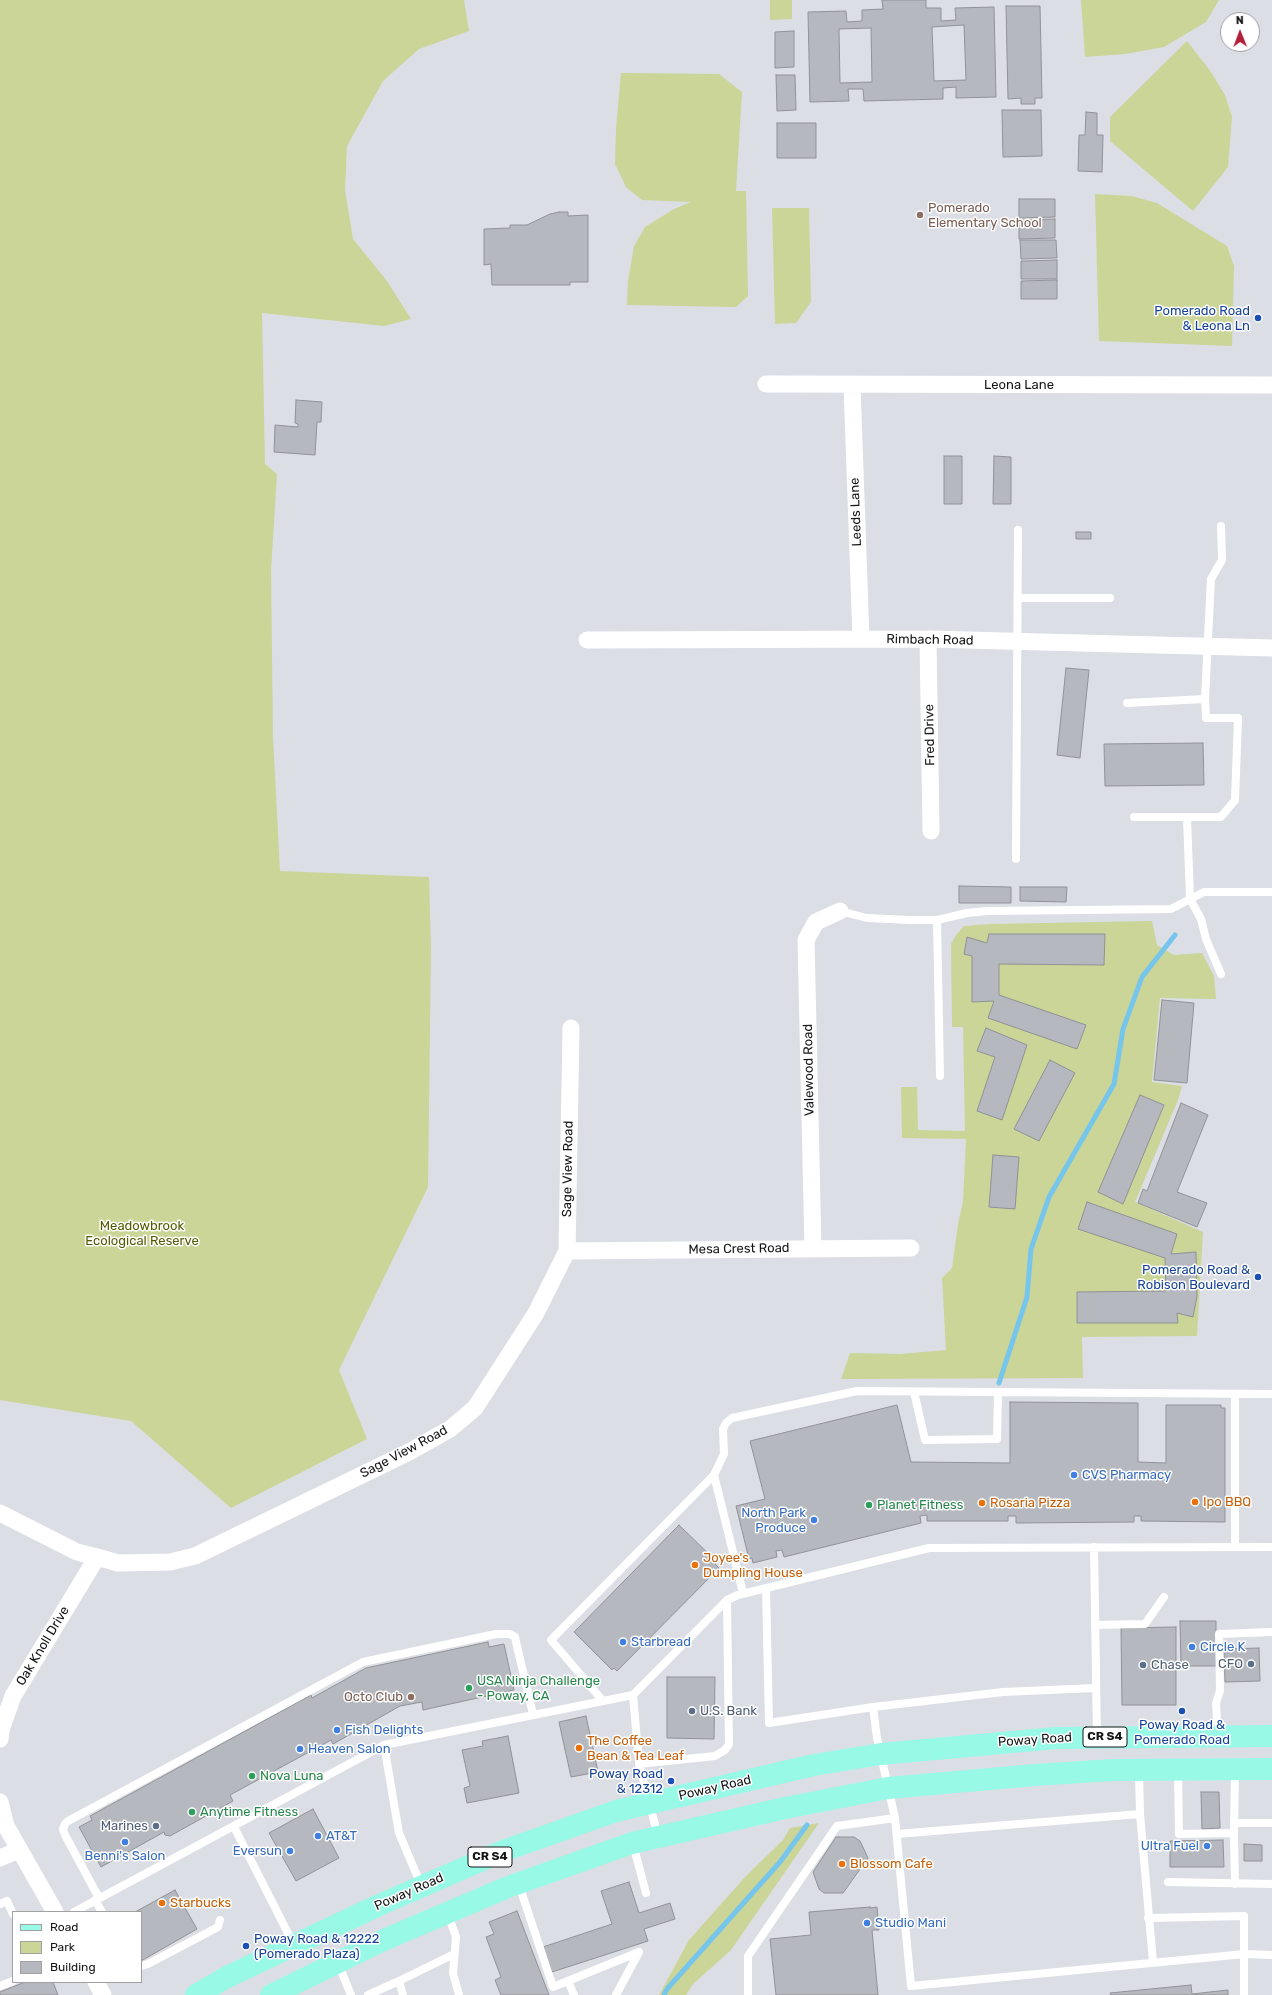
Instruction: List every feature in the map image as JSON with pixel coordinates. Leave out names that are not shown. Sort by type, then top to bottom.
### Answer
[{"type":"main road","name":"Poway Road","points":[[196,1995],[227,1977],[422,1886],[503,1851],[616,1811],[814,1765],[881,1754],[1015,1741],[1097,1737],[1272,1736]]},
{"type":"main road","name":"CR S4","points":[[271,1995],[447,1913],[518,1883],[632,1843],[658,1837],[814,1802],[888,1788],[1035,1775],[1139,1770],[1272,1769]]},
{"type":"street","name":"Leona Lane","points":[[766,384],[1272,385]]},
{"type":"street","name":"Leeds Lane","points":[[852,385],[860,639]]},
{"type":"street","name":"Rimbach Road","points":[[587,640],[928,638],[1018,642],[1272,648]]},
{"type":"street","name":"Fred Drive","points":[[928,638],[931,832]]},
{"type":"street","name":"Valewood Road","points":[[813,1248],[806,940],[816,922],[840,911]]},
{"type":"street","name":"Sage View Road","points":[[0,1513],[77,1552],[96,1558],[118,1563],[170,1562],[195,1556],[409,1452],[450,1429],[475,1408],[536,1313],[567,1251],[571,1028]]},
{"type":"street","name":"Mesa Crest Road","points":[[567,1251],[911,1248]]},
{"type":"street","name":"Oak Knoll Drive","points":[[0,1739],[1,1730],[13,1696],[96,1558]]},
{"type":"street","points":[[0,1802],[6,1826],[54,1911]]},
{"type":"street","points":[[0,1858],[19,1850]]},
{"type":"street","points":[[97,1983],[103,1995]]},
{"type":"lane","points":[[1134,817],[1221,817],[1235,800],[1238,718],[1206,718],[1205,699],[1209,647],[1211,579],[1222,560],[1221,526]]},
{"type":"lane","points":[[1016,859],[1018,530]]},
{"type":"lane","points":[[1018,598],[1110,598]]},
{"type":"lane","points":[[1127,703],[1205,699]]},
{"type":"lane","points":[[1187,818],[1190,899],[1201,919],[1206,939],[1221,974]]},
{"type":"lane","points":[[840,911],[867,918],[937,920],[967,913],[987,911],[1171,909],[1204,892],[1272,892]]},
{"type":"lane","points":[[937,920],[940,1076]]},
{"type":"lane","points":[[603,1701],[551,1640],[714,1475],[724,1454],[723,1429],[726,1423],[732,1418],[857,1390],[998,1393],[1272,1394]]},
{"type":"lane","points":[[914,1392],[925,1440],[997,1439],[998,1393]]},
{"type":"lane","points":[[1235,1394],[1235,1547]]},
{"type":"lane","points":[[714,1475],[744,1593]]},
{"type":"lane","points":[[1094,1547],[1095,1688],[1097,1737]]},
{"type":"lane","points":[[76,1911],[384,1746],[533,1714],[633,1696],[727,1600],[744,1593],[929,1548],[1272,1547]]},
{"type":"lane","points":[[766,1588],[769,1723],[873,1707],[1003,1692],[1095,1688]]},
{"type":"lane","points":[[1095,1625],[1145,1624],[1164,1597]]},
{"type":"lane","points":[[639,1764],[715,1756],[726,1750],[729,1744],[727,1600]]},
{"type":"lane","points":[[1218,1736],[1216,1703],[1220,1691],[1219,1634],[1272,1632]]},
{"type":"lane","points":[[102,1911],[65,1835],[64,1824],[362,1662],[496,1634],[510,1634],[515,1637],[533,1714]]},
{"type":"lane","points":[[633,1696],[639,1764],[658,1837]]},
{"type":"lane","points":[[873,1707],[881,1754],[895,1818],[911,1986],[1245,1954],[1272,1955]]},
{"type":"lane","points":[[384,1746],[399,1833],[422,1886]]},
{"type":"lane","points":[[1139,1770],[1140,1814],[1153,1962]]},
{"type":"lane","points":[[1178,1770],[1179,1834],[1234,1833]]},
{"type":"lane","points":[[1234,1770],[1235,1884]]},
{"type":"lane","points":[[897,1834],[1140,1814]]},
{"type":"lane","points":[[748,1995],[748,1956],[836,1826],[895,1818]]},
{"type":"lane","points":[[1235,1823],[1272,1823]]},
{"type":"lane","points":[[234,1827],[294,1945]]},
{"type":"lane","points":[[632,1843],[646,1894]]},
{"type":"lane","points":[[1168,1882],[1272,1884]]},
{"type":"lane","points":[[518,1883],[553,1987],[639,1952],[616,1995]]},
{"type":"lane","points":[[0,1904],[7,1901],[12,1912]]},
{"type":"lane","points":[[447,1913],[456,1937],[452,1973],[459,1995]]},
{"type":"lane","points":[[1148,1918],[1244,1916],[1244,1995]]},
{"type":"lane","points":[[142,1966],[218,1927],[220,1920]]},
{"type":"lane","points":[[368,1995],[454,1954]]},
{"type":"lane","points":[[338,1963],[351,1995]]},
{"type":"lane","points":[[0,1986],[12,1981]]},
{"type":"lane","points":[[399,1981],[403,1995]]},
{"type":"lane","points":[[568,1981],[574,1995]]},
{"type":"green space","name":"Meadowbrook Ecological Reserve","points":[[0,0],[464,0],[469,31],[419,49],[383,81],[347,146],[345,190],[353,239],[387,281],[411,319],[384,326],[262,313],[265,464],[277,474],[271,571],[273,736],[280,871],[429,877],[431,948],[428,1187],[339,1370],[367,1439],[231,1508],[131,1421],[0,1400]]},
{"type":"green space","points":[[770,0],[792,0],[792,19],[770,20]]},
{"type":"green space","points":[[1081,0],[1219,0],[1206,22],[1164,47],[1125,54],[1085,57]]},
{"type":"green space","points":[[1187,41],[1211,72],[1225,95],[1232,117],[1228,167],[1193,211],[1110,141],[1110,117]]},
{"type":"green space","points":[[621,73],[719,74],[742,92],[736,191],[746,191],[748,296],[736,307],[627,305],[628,281],[634,246],[645,227],[674,209],[691,202],[642,200],[626,187],[615,164],[616,129]]},
{"type":"green space","points":[[1095,194],[1132,196],[1157,203],[1227,246],[1234,266],[1232,346],[1099,341]]},
{"type":"green space","points":[[772,208],[809,208],[811,302],[796,323],[775,324]]},
{"type":"green space","points":[[1152,921],[1157,945],[1174,955],[1202,953],[1214,976],[1216,999],[1160,998],[1152,1082],[1182,1086],[1178,1100],[1135,1202],[1203,1232],[1197,1336],[1082,1337],[1083,1378],[841,1379],[850,1353],[900,1354],[946,1350],[942,1278],[952,1268],[958,1224],[963,1202],[966,1139],[902,1138],[901,1087],[917,1087],[918,1130],[965,1131],[963,1027],[952,1027],[951,944],[956,935],[964,926],[990,924]]},
{"type":"green space","points":[[819,1823],[731,1950],[693,1984],[686,1995],[659,1995],[689,1940],[746,1876],[783,1840],[790,1828]]},
{"type":"building","points":[[882,0],[926,0],[926,8],[941,8],[941,21],[956,20],[955,8],[994,7],[996,97],[956,98],[956,87],[943,88],[943,99],[864,101],[863,89],[848,89],[849,101],[810,102],[808,12],[846,11],[847,22],[862,21],[862,10],[883,9]],"holes":[[[964,25],[966,80],[934,81],[932,27]],[[871,28],[872,82],[840,83],[839,29]]]},
{"type":"building","points":[[1006,6],[1040,6],[1042,98],[1035,98],[1035,104],[1021,104],[1021,98],[1008,99]]},
{"type":"building","points":[[794,31],[794,67],[775,68],[775,32]]},
{"type":"building","points":[[776,75],[795,75],[796,110],[777,111]]},
{"type":"building","points":[[1002,110],[1041,110],[1042,156],[1003,157]]},
{"type":"building","points":[[1086,112],[1097,113],[1097,135],[1103,135],[1102,172],[1078,171],[1079,135],[1085,135]]},
{"type":"building","points":[[777,123],[816,123],[816,158],[777,158]]},
{"type":"building","points":[[1019,199],[1055,199],[1055,217],[1019,218]]},
{"type":"building","points":[[568,212],[568,216],[588,215],[588,282],[570,282],[570,285],[492,285],[491,264],[484,265],[484,229],[510,228],[510,225],[527,225],[550,214]]},
{"type":"building","points":[[1055,219],[1055,238],[1019,239],[1019,220]]},
{"type":"building","points":[[1020,240],[1056,240],[1057,258],[1021,259]]},
{"type":"building","points":[[1057,260],[1057,279],[1021,279],[1021,261]]},
{"type":"building","points":[[1057,280],[1057,299],[1021,299],[1021,281]]},
{"type":"building","points":[[296,400],[322,402],[321,422],[317,422],[315,455],[274,452],[275,425],[298,427],[298,424],[295,423]]},
{"type":"building","points":[[944,456],[962,456],[962,504],[944,504]]},
{"type":"building","points":[[994,456],[1011,457],[1011,504],[993,504]]},
{"type":"building","points":[[1076,532],[1091,532],[1091,539],[1076,539]]},
{"type":"building","points":[[1066,668],[1089,670],[1080,758],[1057,755]]},
{"type":"building","points":[[1203,743],[1204,785],[1105,786],[1104,744]]},
{"type":"building","points":[[959,886],[1011,887],[1011,903],[959,903]]},
{"type":"building","points":[[1020,887],[1067,887],[1066,902],[1020,901]]},
{"type":"building","points":[[989,934],[1105,934],[1104,965],[999,964],[999,995],[1086,1025],[1077,1049],[988,1018],[994,1001],[972,1002],[972,956],[964,954],[967,937],[987,943]]},
{"type":"building","points":[[1162,1000],[1194,1003],[1187,1083],[1154,1080]]},
{"type":"building","points":[[986,1028],[1027,1045],[1002,1120],[977,1111],[995,1057],[977,1051]]},
{"type":"building","points":[[1050,1060],[1075,1073],[1039,1141],[1014,1129]]},
{"type":"building","points":[[1140,1095],[1164,1105],[1123,1204],[1098,1192]]},
{"type":"building","points":[[1181,1103],[1208,1115],[1177,1192],[1207,1203],[1197,1227],[1138,1203],[1143,1189],[1147,1191]]},
{"type":"building","points":[[993,1155],[1019,1157],[1015,1209],[989,1207]]},
{"type":"building","points":[[1087,1202],[1177,1234],[1171,1254],[1196,1252],[1197,1296],[1193,1317],[1177,1313],[1178,1323],[1077,1323],[1077,1292],[1166,1291],[1165,1258],[1078,1229]]},
{"type":"building","points":[[1010,1402],[1138,1403],[1138,1462],[1166,1463],[1166,1405],[1221,1405],[1221,1408],[1225,1408],[1225,1522],[1141,1521],[1141,1516],[1134,1516],[1134,1522],[1016,1523],[1016,1516],[1008,1516],[1008,1521],[927,1521],[927,1515],[920,1516],[921,1523],[784,1557],[782,1550],[776,1551],[777,1557],[753,1563],[752,1558],[749,1559],[736,1506],[765,1499],[750,1441],[897,1405],[911,1462],[1010,1463]]},
{"type":"building","points":[[679,1525],[717,1562],[715,1564],[719,1568],[617,1671],[614,1668],[612,1670],[574,1632]]},
{"type":"building","points":[[1180,1621],[1216,1621],[1216,1666],[1181,1666]]},
{"type":"building","points":[[1176,1627],[1176,1705],[1122,1705],[1121,1628]]},
{"type":"building","points":[[488,1642],[489,1647],[504,1644],[514,1690],[423,1710],[422,1702],[400,1706],[333,1744],[331,1740],[230,1795],[233,1801],[170,1836],[165,1835],[164,1832],[101,1867],[79,1827],[92,1820],[90,1816],[311,1695],[312,1698],[366,1668]]},
{"type":"building","points":[[1259,1648],[1260,1681],[1225,1682],[1224,1649]]},
{"type":"building","points":[[667,1677],[715,1677],[714,1739],[667,1738]]},
{"type":"building","points":[[586,1716],[598,1772],[571,1777],[559,1722]]},
{"type":"building","points":[[508,1736],[519,1793],[467,1803],[464,1788],[470,1786],[462,1750],[483,1746],[482,1741]]},
{"type":"building","points":[[1201,1792],[1219,1792],[1220,1828],[1202,1829]]},
{"type":"building","points":[[313,1809],[339,1858],[296,1881],[269,1833]]},
{"type":"building","points":[[836,1837],[854,1837],[860,1841],[868,1858],[843,1893],[824,1893],[819,1889],[813,1872]]},
{"type":"building","points":[[1223,1840],[1224,1867],[1170,1867],[1170,1841]]},
{"type":"building","points":[[1244,1844],[1262,1845],[1262,1861],[1244,1861]]},
{"type":"building","points":[[629,1882],[639,1913],[670,1903],[675,1919],[644,1929],[648,1941],[552,1972],[543,1947],[612,1924],[601,1891]]},
{"type":"building","points":[[175,1890],[197,1929],[142,1960],[142,1911],[137,1911]]},
{"type":"building","points":[[877,1907],[879,1930],[872,1930],[878,1995],[776,1995],[770,1939],[811,1935],[809,1912]]},
{"type":"building","points":[[517,1911],[549,1995],[501,1995],[495,1980],[501,1977],[486,1937],[494,1934],[489,1922]]},
{"type":"building","points":[[22,1983],[53,1983],[58,1995],[0,1995],[0,1992]]},
{"type":"building","points":[[1191,1985],[1192,1994],[1228,1990],[1228,1995],[1111,1995],[1110,1993]]},
{"type":"waterway","points":[[999,1383],[1027,1297],[1031,1249],[1049,1197],[1114,1084],[1123,1029],[1142,977],[1175,935]]},
{"type":"waterway","points":[[664,1995],[667,1989],[780,1862],[807,1825]]},
{"type":"place","name":"Pomerado Elementary School","points":[[920,215]]},
{"type":"place","name":"Pomerado Road & Leona Ln","points":[[1258,318]]},
{"type":"place","name":"Pomerado Road & Robison Boulevard","points":[[1258,1277]]},
{"type":"place","name":"CVS Pharmacy","points":[[1074,1475]]},
{"type":"place","name":"Ipo BBQ","points":[[1195,1502]]},
{"type":"place","name":"Rosaria Pizza","points":[[982,1503]]},
{"type":"place","name":"Planet Fitness","points":[[869,1505]]},
{"type":"place","name":"North Park Produce","points":[[814,1520]]},
{"type":"place","name":"Joyee's Dumpling House","points":[[695,1565]]},
{"type":"place","name":"Starbread","points":[[623,1642]]},
{"type":"place","name":"Circle K","points":[[1192,1647]]},
{"type":"place","name":"CFO","points":[[1251,1664]]},
{"type":"place","name":"Chase","points":[[1143,1665]]},
{"type":"place","name":"USA Ninja Challenge - Poway, CA","points":[[469,1688]]},
{"type":"place","name":"Octo Club","points":[[411,1697]]},
{"type":"place","name":"U.S. Bank","points":[[692,1711]]},
{"type":"place","name":"Poway Road & Pomerado Road","points":[[1182,1711]]},
{"type":"place","name":"Fish Delights","points":[[337,1730]]},
{"type":"place","name":"The Coffee Bean & Tea Leaf","points":[[579,1748]]},
{"type":"place","name":"Heaven Salon","points":[[300,1749]]},
{"type":"place","name":"Nova Luna","points":[[252,1776]]},
{"type":"place","name":"Poway Road & 12312","points":[[671,1781]]},
{"type":"place","name":"Anytime Fitness","points":[[192,1812]]},
{"type":"place","name":"Marines","points":[[156,1826]]},
{"type":"place","name":"AT&T","points":[[318,1836]]},
{"type":"place","name":"Benni's Salon","points":[[125,1842]]},
{"type":"place","name":"Ultra Fuel","points":[[1207,1846]]},
{"type":"place","name":"Eversun","points":[[290,1851]]},
{"type":"place","name":"Blossom Cafe","points":[[842,1864]]},
{"type":"place","name":"Starbucks","points":[[162,1903]]},
{"type":"place","name":"Studio Mani","points":[[867,1923]]},
{"type":"place","name":"Poway Road & 12222 (Pomerado Plaza)","points":[[246,1946]]}]
